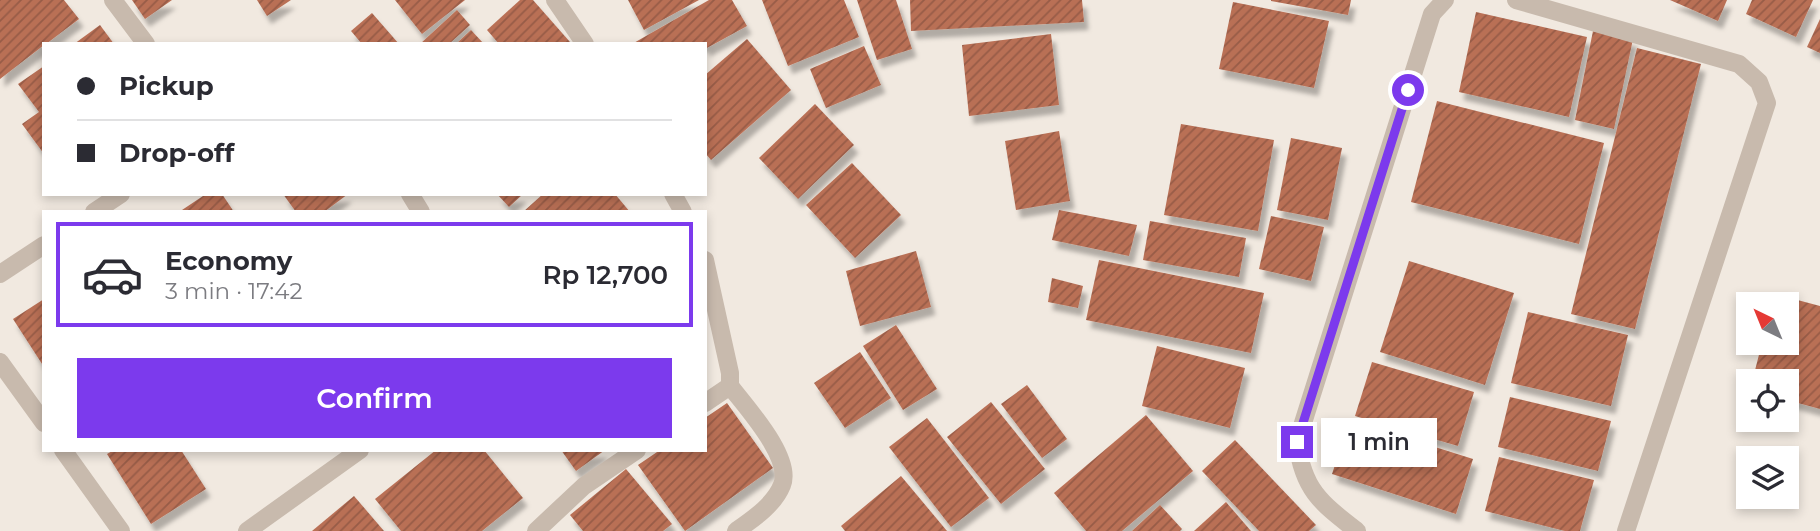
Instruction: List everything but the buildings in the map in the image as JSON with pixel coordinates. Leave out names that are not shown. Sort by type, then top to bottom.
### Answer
[{"type":"street","points":[[113,0],[144,42]]},
{"type":"street","points":[[555,0],[584,42]]},
{"type":"street","points":[[1357,531],[1326,506],[1310,488],[1300,463],[1297,442],[1432,15],[1445,0]]},
{"type":"street","points":[[1516,0],[1739,64],[1759,82],[1767,103],[1626,531]]},
{"type":"street","points":[[97,210],[118,196]]},
{"type":"street","points":[[0,274],[42,246]]},
{"type":"street","points":[[707,269],[730,373],[730,387],[772,440],[782,464],[783,483],[769,505],[736,531]]},
{"type":"street","points":[[0,362],[42,420]]},
{"type":"street","points":[[707,403],[730,387]]},
{"type":"street","points":[[64,452],[121,531]]},
{"type":"street","points":[[247,531],[357,452]]},
{"type":"street","points":[[536,531],[584,486],[634,452]]},
{"type":"route","points":[[1297,442],[1408,90]]}]
